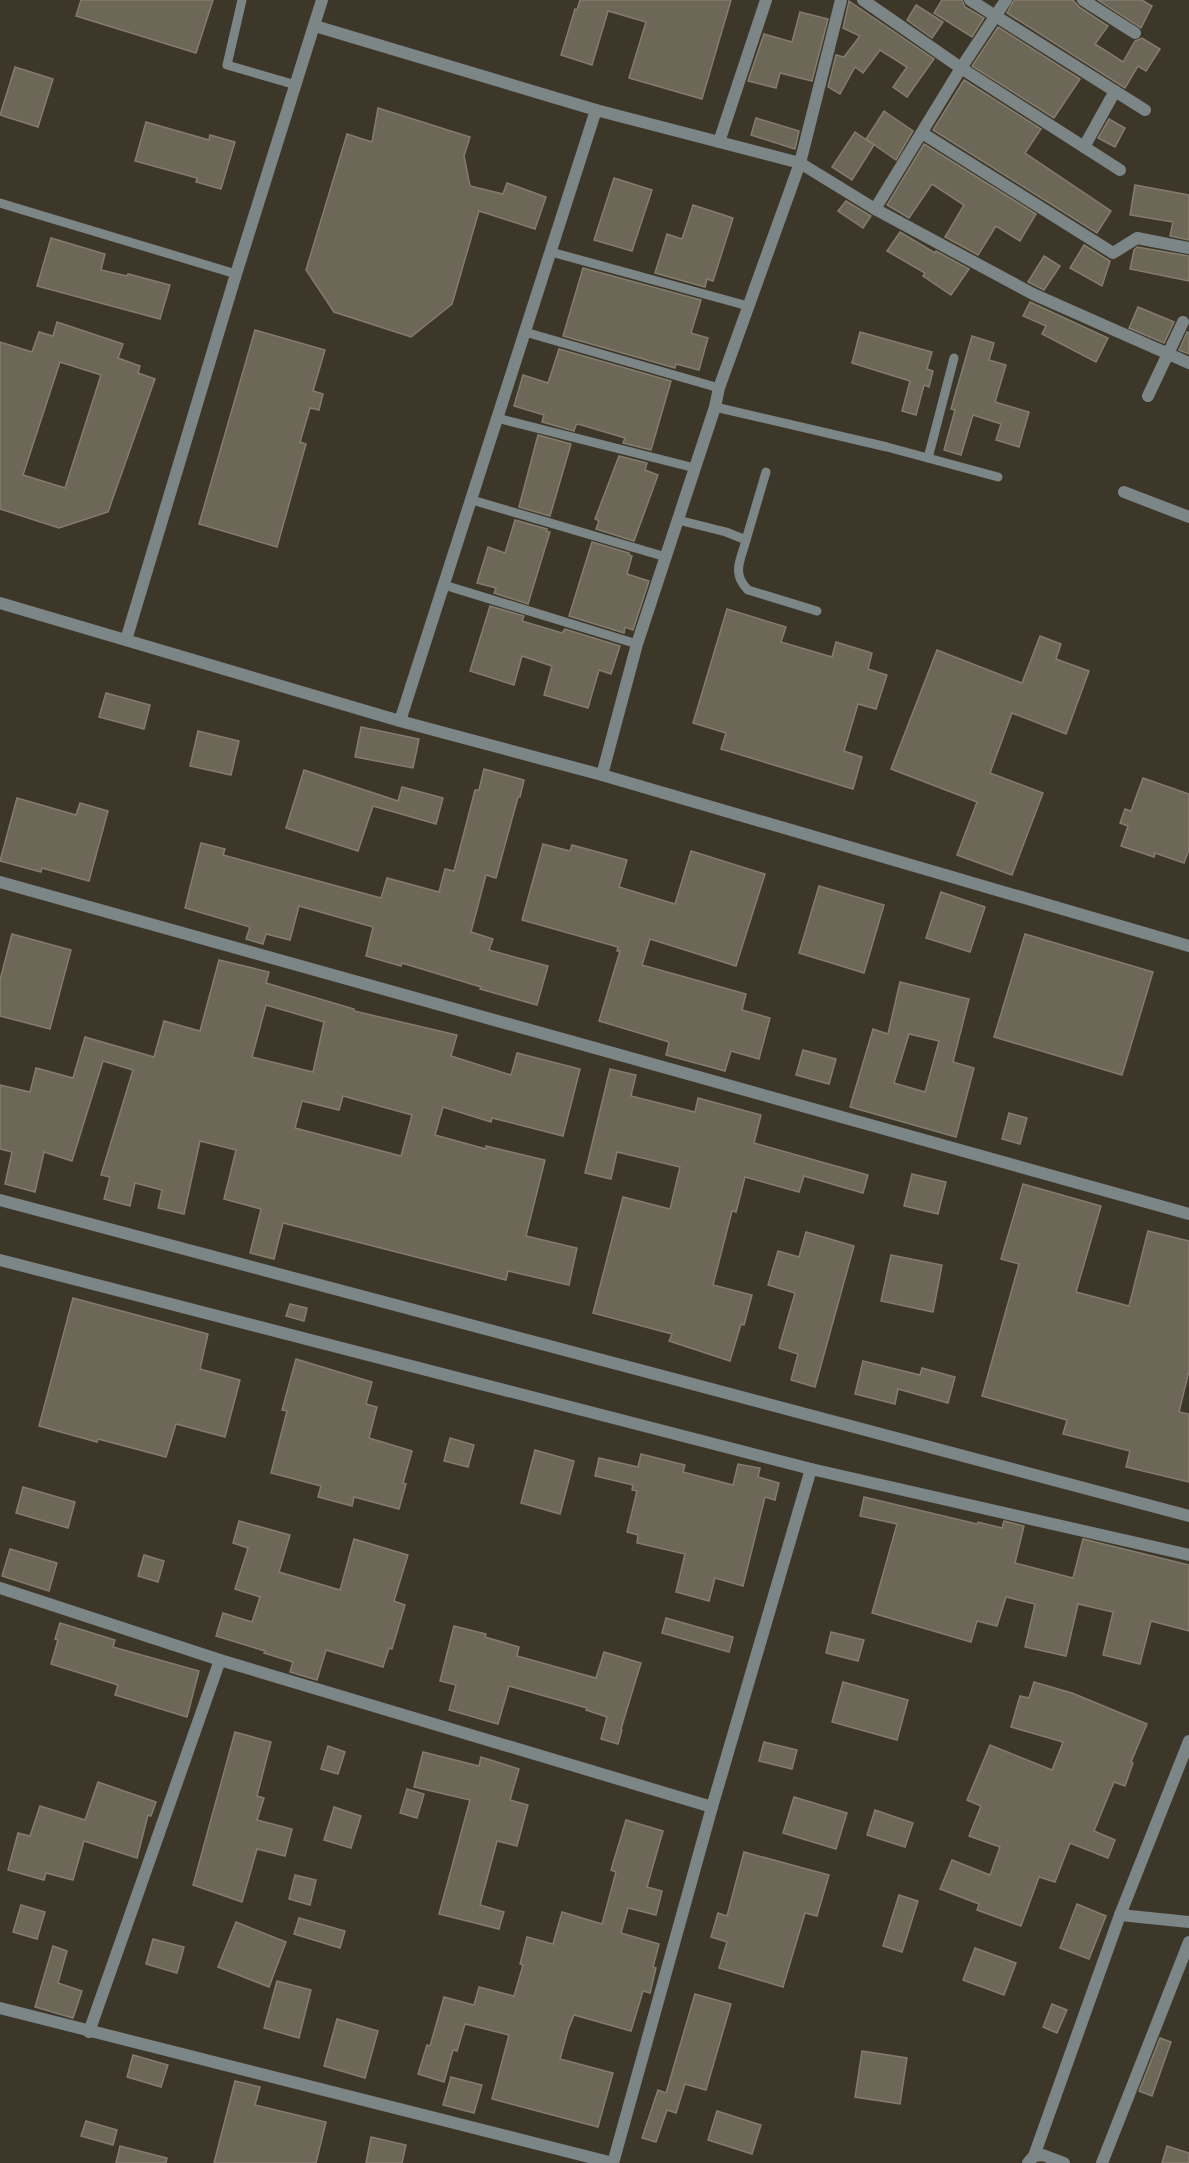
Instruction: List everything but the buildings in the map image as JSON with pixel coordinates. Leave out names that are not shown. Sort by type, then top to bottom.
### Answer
[{"type":"street","points":[[126,639],[236,274],[322,0]]},
{"type":"street","points":[[720,142],[766,0]]},
{"type":"street","points":[[602,776],[637,644],[715,407],[719,388],[800,163],[841,0]]},
{"type":"street","points":[[863,0],[961,68],[1120,170]]},
{"type":"street","points":[[970,0],[1145,110]]},
{"type":"street","points":[[875,209],[961,68],[1006,0]]},
{"type":"street","points":[[1083,0],[1135,33]]},
{"type":"street","points":[[315,26],[596,110],[800,163],[875,209],[1033,294],[1189,363]]},
{"type":"street","points":[[1084,147],[1115,91]]},
{"type":"street","points":[[400,721],[596,110]]},
{"type":"street","points":[[922,133],[1113,253],[1137,238],[1189,248]]},
{"type":"street","points":[[1148,396],[1183,322]]},
{"type":"street","points":[[1124,492],[1189,517]]},
{"type":"street","points":[[0,603],[400,721],[602,776],[1189,946]]},
{"type":"street","points":[[0,882],[1189,1214]]},
{"type":"street","points":[[0,1200],[1189,1516]]},
{"type":"street","points":[[0,1260],[811,1469],[1189,1556]]},
{"type":"street","points":[[0,2008],[613,2163],[712,1807],[811,1469]]},
{"type":"street","points":[[0,1588],[220,1660],[712,1807]]},
{"type":"street","points":[[89,2032],[220,1660]]},
{"type":"street","points":[[1031,2159],[1120,1915],[1189,1741]]},
{"type":"street","points":[[1120,1915],[1189,1922]]},
{"type":"street","points":[[1102,2163],[1189,1942]]},
{"type":"street","points":[[1031,2159],[1043,2156],[1064,2163]]},
{"type":"lane","points":[[242,0],[227,65],[296,85]]},
{"type":"lane","points":[[0,203],[236,274]]},
{"type":"lane","points":[[551,252],[748,306]]},
{"type":"lane","points":[[525,332],[719,388]]},
{"type":"lane","points":[[928,458],[954,358]]},
{"type":"lane","points":[[715,407],[998,477]]},
{"type":"lane","points":[[497,418],[695,468]]},
{"type":"lane","points":[[766,472],[738,570],[740,581],[748,590],[817,611]]},
{"type":"lane","points":[[472,500],[666,557]]},
{"type":"lane","points":[[678,520],[726,532],[746,540]]},
{"type":"lane","points":[[444,585],[637,644]]}]
